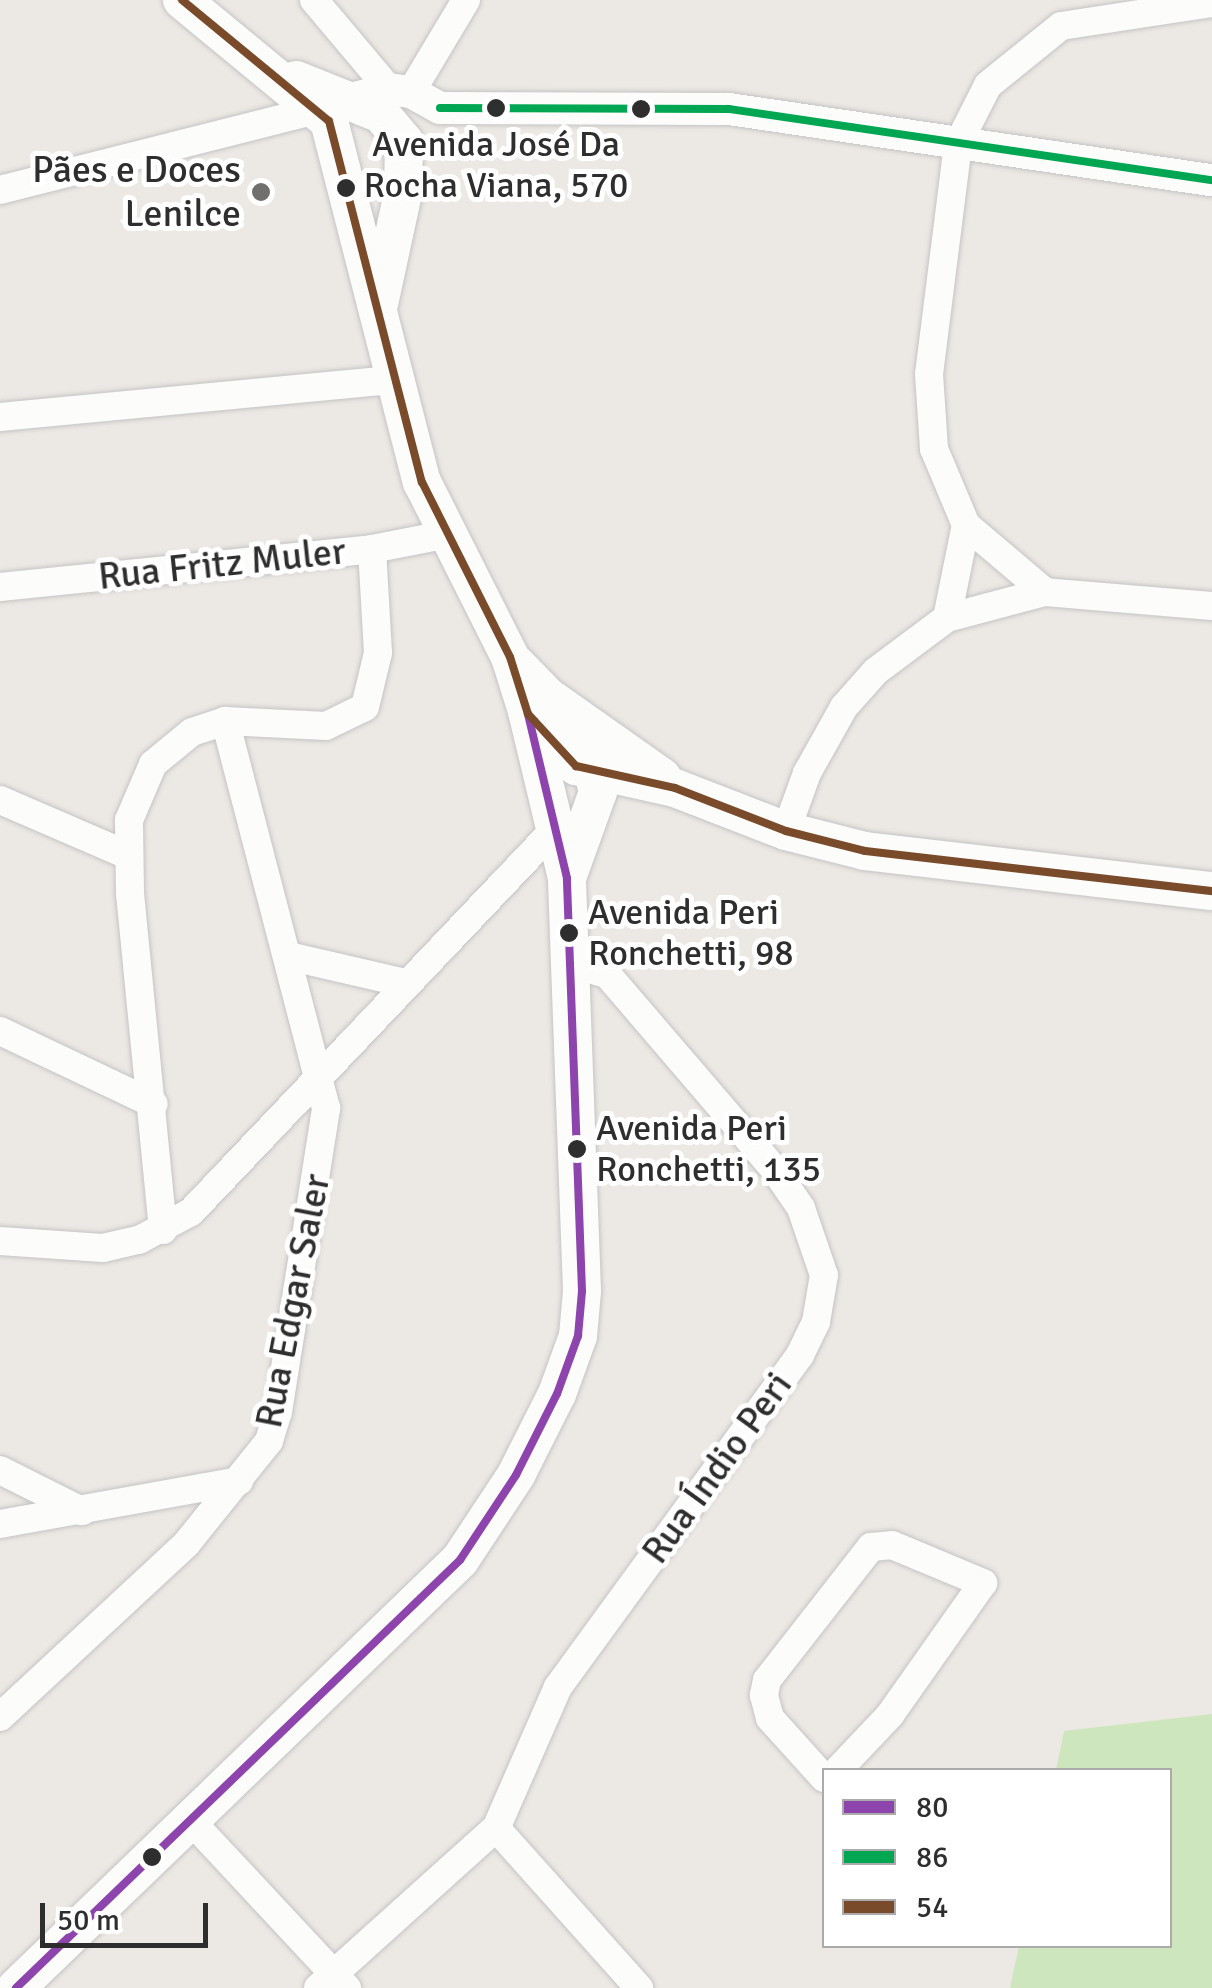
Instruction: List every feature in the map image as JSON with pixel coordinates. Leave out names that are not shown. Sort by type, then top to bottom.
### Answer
[{"type":"main road","points":[[182,0],[283,78],[334,104],[382,114],[403,150],[402,193],[379,304]]},
{"type":"main road","points":[[334,104],[341,169],[379,304],[393,380],[444,535],[538,705],[595,759],[786,832],[902,856],[1212,891]]},
{"type":"main road","points":[[341,169],[376,174],[403,150]]},
{"type":"main road","points":[[538,705],[595,759],[598,792],[567,878]]},
{"type":"main road","points":[[16,1988],[192,1823],[460,1560],[516,1476],[557,1394],[578,1336],[582,1290],[567,878],[552,832],[538,705]]},
{"type":"main road","points":[[552,832],[595,759]]},
{"type":"street","points":[[314,0],[400,90],[440,108],[729,109],[1212,180]]},
{"type":"street","points":[[0,190],[400,90],[466,0]]},
{"type":"street","points":[[1045,592],[966,525],[934,449],[928,412],[958,144],[988,85],[1062,26],[1212,3]]},
{"type":"street","points":[[403,150],[440,108]]},
{"type":"street","points":[[0,416],[393,380]]},
{"type":"street","points":[[947,618],[966,525]]},
{"type":"street","name":"Rua Fritz Muler","points":[[0,588],[372,549],[444,535]]},
{"type":"street","points":[[163,1230],[128,855],[129,820],[153,764],[192,732],[225,722],[326,726],[365,708],[378,653],[372,549]]},
{"type":"street","points":[[786,832],[807,773],[844,707],[876,671],[947,618],[1045,592],[1212,606]]},
{"type":"street","name":"Rua Edgar Saler","points":[[0,1717],[187,1543],[269,1442],[278,1412],[326,1128],[322,1077],[225,722]]},
{"type":"street","points":[[0,800],[128,855]]},
{"type":"street","points":[[0,1240],[104,1248],[163,1230],[230,1174],[404,983],[552,832]]},
{"type":"street","points":[[288,956],[404,983]]},
{"type":"street","name":"Rua Índio Peri","points":[[496,1828],[558,1686],[800,1355],[824,1295],[819,1250],[775,1170],[607,974],[570,963]]},
{"type":"street","points":[[0,1031],[154,1104]]},
{"type":"street","points":[[0,1470],[82,1510]]},
{"type":"street","points":[[0,1524],[239,1481]]},
{"type":"street","points":[[822,1776],[770,1718],[764,1695],[767,1680],[871,1547],[892,1545],[983,1583],[890,1715],[840,1768]]},
{"type":"street","points":[[192,1823],[334,1982],[496,1828],[638,1988]]},
{"type":"green space","points":[[1212,1714],[1212,1988],[1010,1988],[1019,1948],[1172,1948],[1172,1768],[1056,1768],[1064,1731]]},
{"type":"transit line","name":"54","points":[[182,0],[329,121],[422,482],[510,657],[528,714],[576,766],[675,788],[786,831],[865,851],[1212,891]]},
{"type":"transit line","name":"86","points":[[440,108],[729,109],[1212,180]]},
{"type":"transit line","name":"80","points":[[16,1988],[460,1560],[516,1475],[557,1394],[578,1336],[582,1291],[567,878],[528,714]]},
{"type":"place","name":"Avenida José Da Rocha Viana, 570","points":[[496,108]]},
{"type":"place","name":"Pães e Doces Lenilce","points":[[261,192]]},
{"type":"place","name":"Avenida Peri Ronchetti, 98","points":[[569,933]]},
{"type":"place","name":"Avenida Peri Ronchetti, 135","points":[[577,1149]]}]
